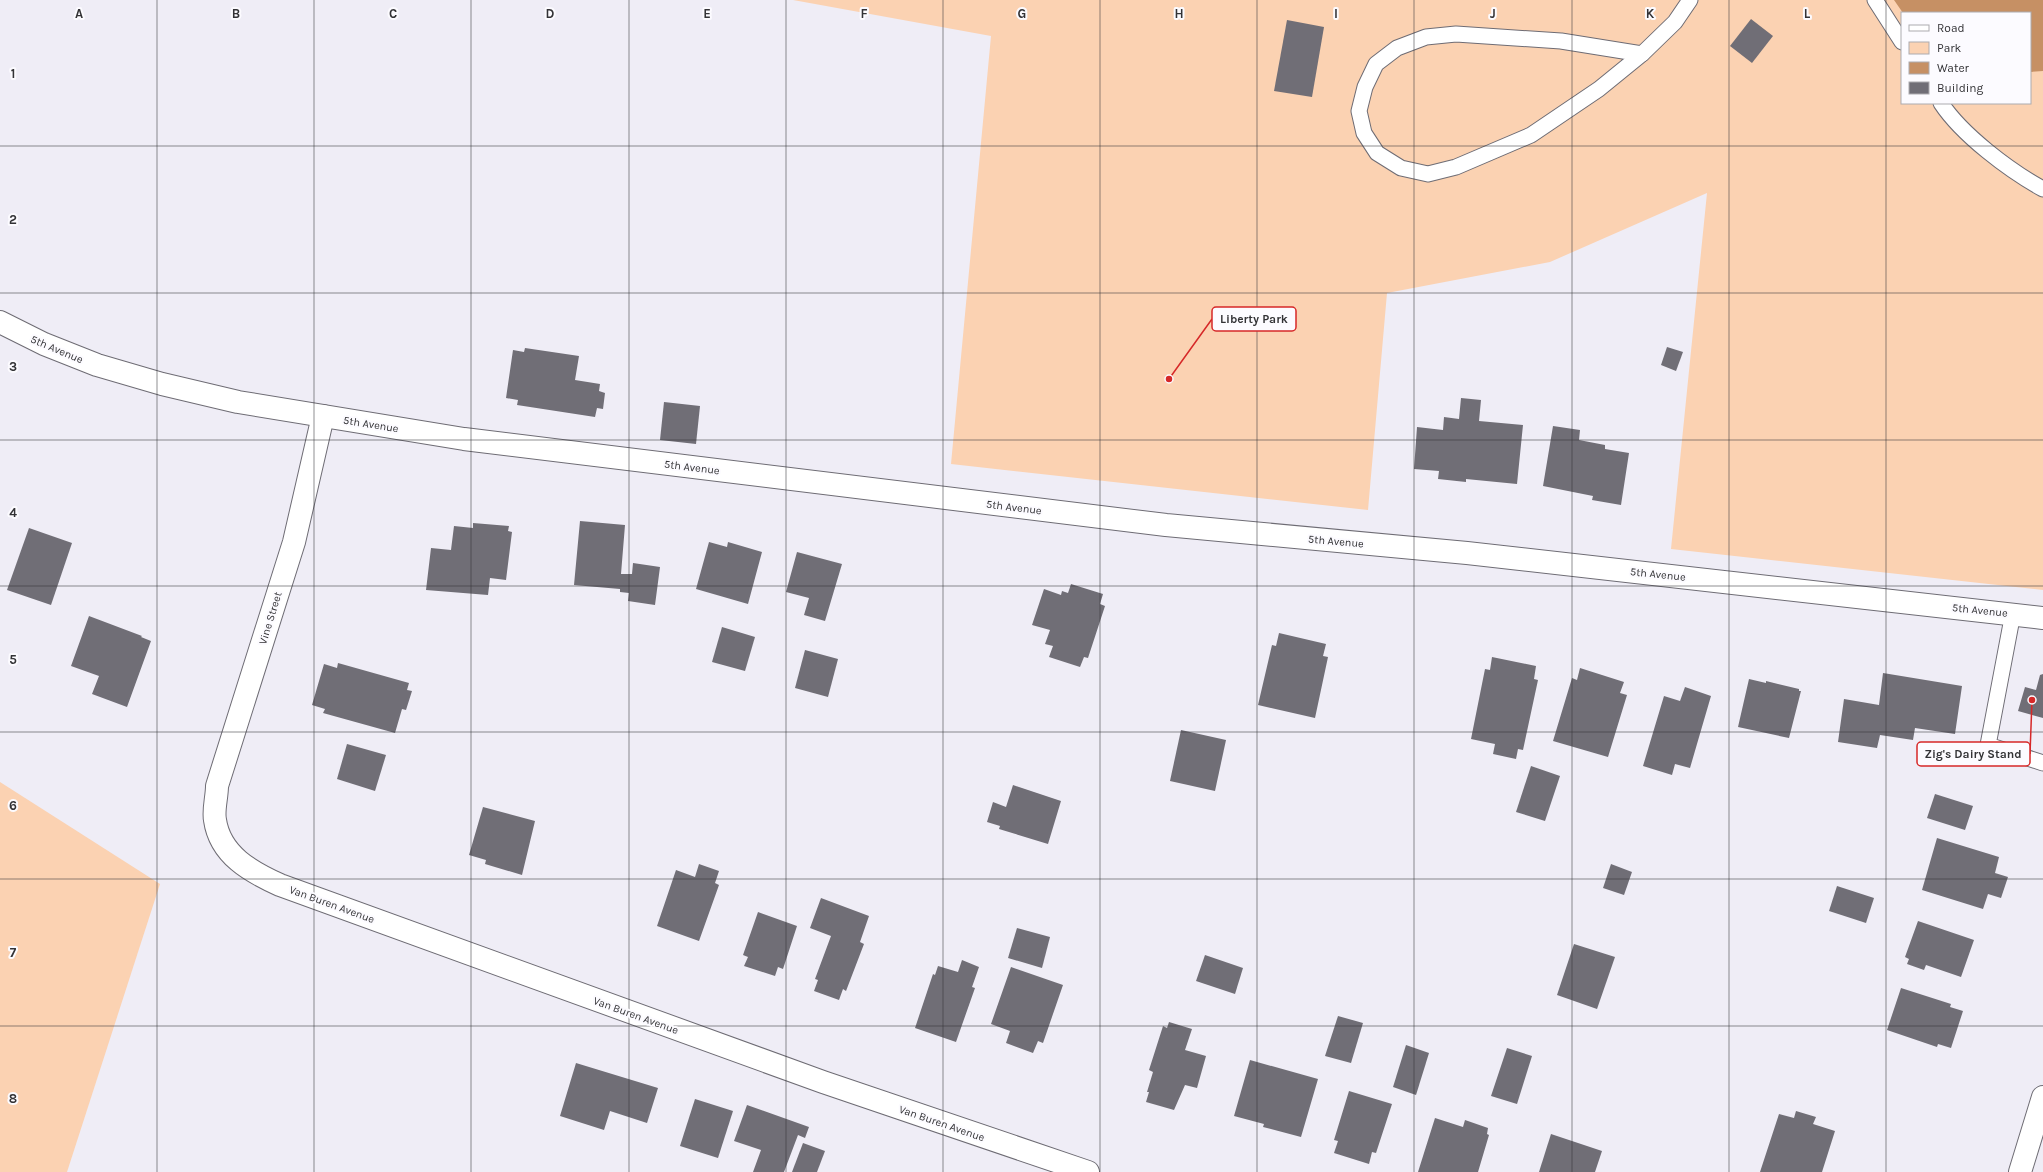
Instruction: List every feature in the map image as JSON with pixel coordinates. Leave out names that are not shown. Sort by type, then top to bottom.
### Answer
[{"type":"street","name":"5th Avenue","points":[[0,322],[44,344],[97,365],[162,384],[238,402],[472,440],[1166,525],[1467,553],[2013,613],[2043,618]]},
{"type":"street","name":"Vine Street","points":[[215,819],[217,786],[294,542],[323,416]]},
{"type":"street","name":"Van Buren Avenue","points":[[215,819],[220,839],[232,855],[254,874],[280,885],[1059,1168],[1088,1172]]},
{"type":"street","points":[[2020,1172],[2043,1097]]},
{"type":"lane","points":[[1642,54],[1546,40],[1456,34],[1426,37],[1397,48],[1376,64],[1365,87],[1359,111],[1364,133],[1377,153],[1402,168],[1428,174],[1456,167],[1531,134],[1599,89],[1642,54],[1675,22],[1690,0]]},
{"type":"lane","points":[[1874,0],[1901,40]]},
{"type":"lane","points":[[1942,104],[1965,130],[2001,162],[2043,189]]},
{"type":"lane","points":[[2013,613],[1988,746],[2043,763]]},
{"type":"green space","points":[[793,0],[2043,0],[2043,590],[1671,549],[1707,193],[1550,262],[1387,293],[1368,510],[951,464],[991,36]]},
{"type":"green space","points":[[0,782],[160,884],[67,1172],[0,1172]]},
{"type":"water","points":[[1894,0],[2043,0],[2043,71],[2031,72],[2031,12],[1902,12]]},
{"type":"building","points":[[1751,19],[1773,36],[1752,63],[1730,46]]},
{"type":"building","points":[[1287,20],[1324,27],[1312,97],[1274,91]]},
{"type":"building","points":[[1667,347],[1683,352],[1676,371],[1661,365]]},
{"type":"building","points":[[525,348],[579,356],[575,380],[600,384],[599,391],[605,393],[603,409],[597,408],[595,417],[517,405],[518,400],[506,398],[513,350],[524,352]]},
{"type":"building","points":[[1461,398],[1481,400],[1479,421],[1523,425],[1517,484],[1466,479],[1466,482],[1438,479],[1439,471],[1414,469],[1417,427],[1443,430],[1444,417],[1459,419]]},
{"type":"building","points":[[664,402],[700,406],[696,444],[660,440]]},
{"type":"building","points":[[1553,426],[1580,430],[1579,440],[1605,445],[1605,449],[1629,453],[1621,505],[1592,500],[1593,496],[1543,486]]},
{"type":"building","points":[[580,521],[625,525],[621,574],[632,574],[633,563],[660,567],[655,605],[628,601],[629,593],[620,592],[620,589],[574,585]]},
{"type":"building","points":[[473,523],[509,526],[508,531],[512,532],[506,580],[490,578],[488,595],[426,590],[431,548],[451,550],[454,526],[473,528]]},
{"type":"building","points":[[29,528],[72,543],[51,605],[7,590]]},
{"type":"building","points":[[709,542],[727,547],[728,542],[762,552],[748,604],[696,589]]},
{"type":"building","points":[[797,552],[842,564],[825,621],[804,615],[809,598],[786,592]]},
{"type":"building","points":[[1071,584],[1103,594],[1100,604],[1105,606],[1088,658],[1084,657],[1080,667],[1049,657],[1053,646],[1045,644],[1050,630],[1032,625],[1044,589],[1061,595],[1062,591],[1068,593]]},
{"type":"building","points":[[89,616],[142,636],[141,637],[151,641],[127,707],[92,694],[99,676],[71,666]]},
{"type":"building","points":[[722,627],[755,637],[745,671],[712,662]]},
{"type":"building","points":[[1279,633],[1326,644],[1323,656],[1328,657],[1315,718],[1258,705],[1272,645],[1276,646]]},
{"type":"building","points":[[805,650],[838,659],[828,697],[795,688]]},
{"type":"building","points":[[1492,657],[1536,666],[1534,679],[1538,680],[1523,750],[1518,749],[1516,759],[1493,754],[1495,744],[1471,739],[1485,669],[1490,670]]},
{"type":"building","points":[[338,663],[409,683],[407,690],[412,691],[406,710],[402,709],[395,733],[323,713],[325,709],[312,705],[324,664],[337,668]]},
{"type":"building","points":[[1580,668],[1624,682],[1620,693],[1627,695],[1608,757],[1553,741],[1572,678],[1577,680]]},
{"type":"building","points":[[1883,673],[1962,686],[1955,734],[1915,728],[1913,740],[1880,735],[1877,748],[1838,742],[1844,699],[1879,705]]},
{"type":"building","points":[[2043,674],[2043,718],[2018,711],[2025,687],[2036,690],[2040,675]]},
{"type":"building","points":[[1749,679],[1766,683],[1766,681],[1799,689],[1799,691],[1801,691],[1789,738],[1738,727]]},
{"type":"building","points":[[1685,687],[1711,696],[1690,768],[1675,764],[1672,775],[1643,766],[1664,696],[1680,701]]},
{"type":"building","points":[[1181,730],[1226,740],[1215,791],[1170,781]]},
{"type":"building","points":[[347,744],[386,755],[375,791],[337,779]]},
{"type":"building","points":[[1531,766],[1560,776],[1545,821],[1516,812]]},
{"type":"building","points":[[1013,785],[1061,801],[1048,844],[999,829],[1000,826],[987,822],[993,802],[1006,807]]},
{"type":"building","points":[[1935,794],[1973,806],[1965,830],[1927,818]]},
{"type":"building","points":[[483,807],[535,821],[522,875],[485,864],[486,860],[469,855]]},
{"type":"building","points":[[1937,838],[1999,857],[1995,873],[2008,877],[2001,898],[1988,894],[1983,909],[1922,890]]},
{"type":"building","points":[[699,864],[719,871],[715,883],[719,885],[699,941],[657,926],[676,870],[695,877]]},
{"type":"building","points":[[1611,864],[1632,872],[1624,895],[1603,888]]},
{"type":"building","points":[[1837,886],[1874,898],[1866,923],[1829,911]]},
{"type":"building","points":[[821,898],[869,916],[860,942],[864,944],[846,991],[843,989],[839,1000],[814,991],[818,980],[815,979],[831,936],[810,928]]},
{"type":"building","points":[[758,912],[797,926],[783,969],[778,967],[775,976],[744,966],[748,957],[743,955]]},
{"type":"building","points":[[1918,921],[1974,940],[1961,977],[1926,965],[1924,970],[1907,964],[1909,959],[1905,957]]},
{"type":"building","points":[[1017,928],[1050,937],[1042,968],[1008,958]]},
{"type":"building","points":[[1574,944],[1615,957],[1597,1009],[1557,995]]},
{"type":"building","points":[[1205,955],[1243,968],[1235,994],[1196,981]]},
{"type":"building","points":[[962,960],[979,967],[972,987],[975,988],[956,1042],[915,1028],[933,974],[935,975],[938,966],[958,972]]},
{"type":"building","points":[[1011,967],[1063,985],[1043,1043],[1038,1041],[1033,1053],[1006,1043],[1010,1031],[991,1024]]},
{"type":"building","points":[[1901,988],[1951,1004],[1950,1007],[1963,1011],[1951,1048],[1938,1044],[1937,1047],[1887,1030]]},
{"type":"building","points":[[1338,1016],[1363,1023],[1351,1063],[1325,1056]]},
{"type":"building","points":[[1169,1022],[1192,1029],[1185,1050],[1206,1056],[1197,1088],[1185,1085],[1174,1110],[1146,1102],[1149,1092],[1147,1092],[1153,1072],[1149,1070],[1163,1026],[1167,1028]]},
{"type":"building","points":[[1406,1045],[1429,1053],[1416,1095],[1393,1087]]},
{"type":"building","points":[[1507,1048],[1532,1056],[1517,1104],[1491,1096]]},
{"type":"building","points":[[1250,1060],[1318,1079],[1301,1137],[1263,1127],[1264,1124],[1234,1116]]},
{"type":"building","points":[[576,1063],[658,1088],[647,1123],[610,1111],[604,1130],[560,1116]]},
{"type":"building","points":[[1349,1091],[1392,1104],[1376,1153],[1372,1152],[1369,1164],[1334,1153],[1338,1141],[1334,1140]]},
{"type":"building","points":[[695,1099],[733,1111],[718,1158],[680,1146]]},
{"type":"building","points":[[747,1105],[809,1127],[805,1138],[798,1135],[784,1172],[753,1172],[761,1150],[734,1141]]},
{"type":"building","points":[[1796,1111],[1816,1117],[1813,1124],[1835,1131],[1822,1172],[1760,1172],[1779,1114],[1794,1118]]},
{"type":"building","points":[[1435,1118],[1463,1127],[1465,1120],[1488,1128],[1487,1134],[1489,1135],[1478,1172],[1418,1172]]},
{"type":"building","points":[[1551,1134],[1602,1151],[1595,1172],[1539,1172]]},
{"type":"building","points":[[803,1143],[825,1151],[817,1172],[792,1172]]},
{"type":"place","name":"Liberty Park","points":[[1169,379]]},
{"type":"place","name":"Zig's Dairy Stand","points":[[2032,700]]}]
